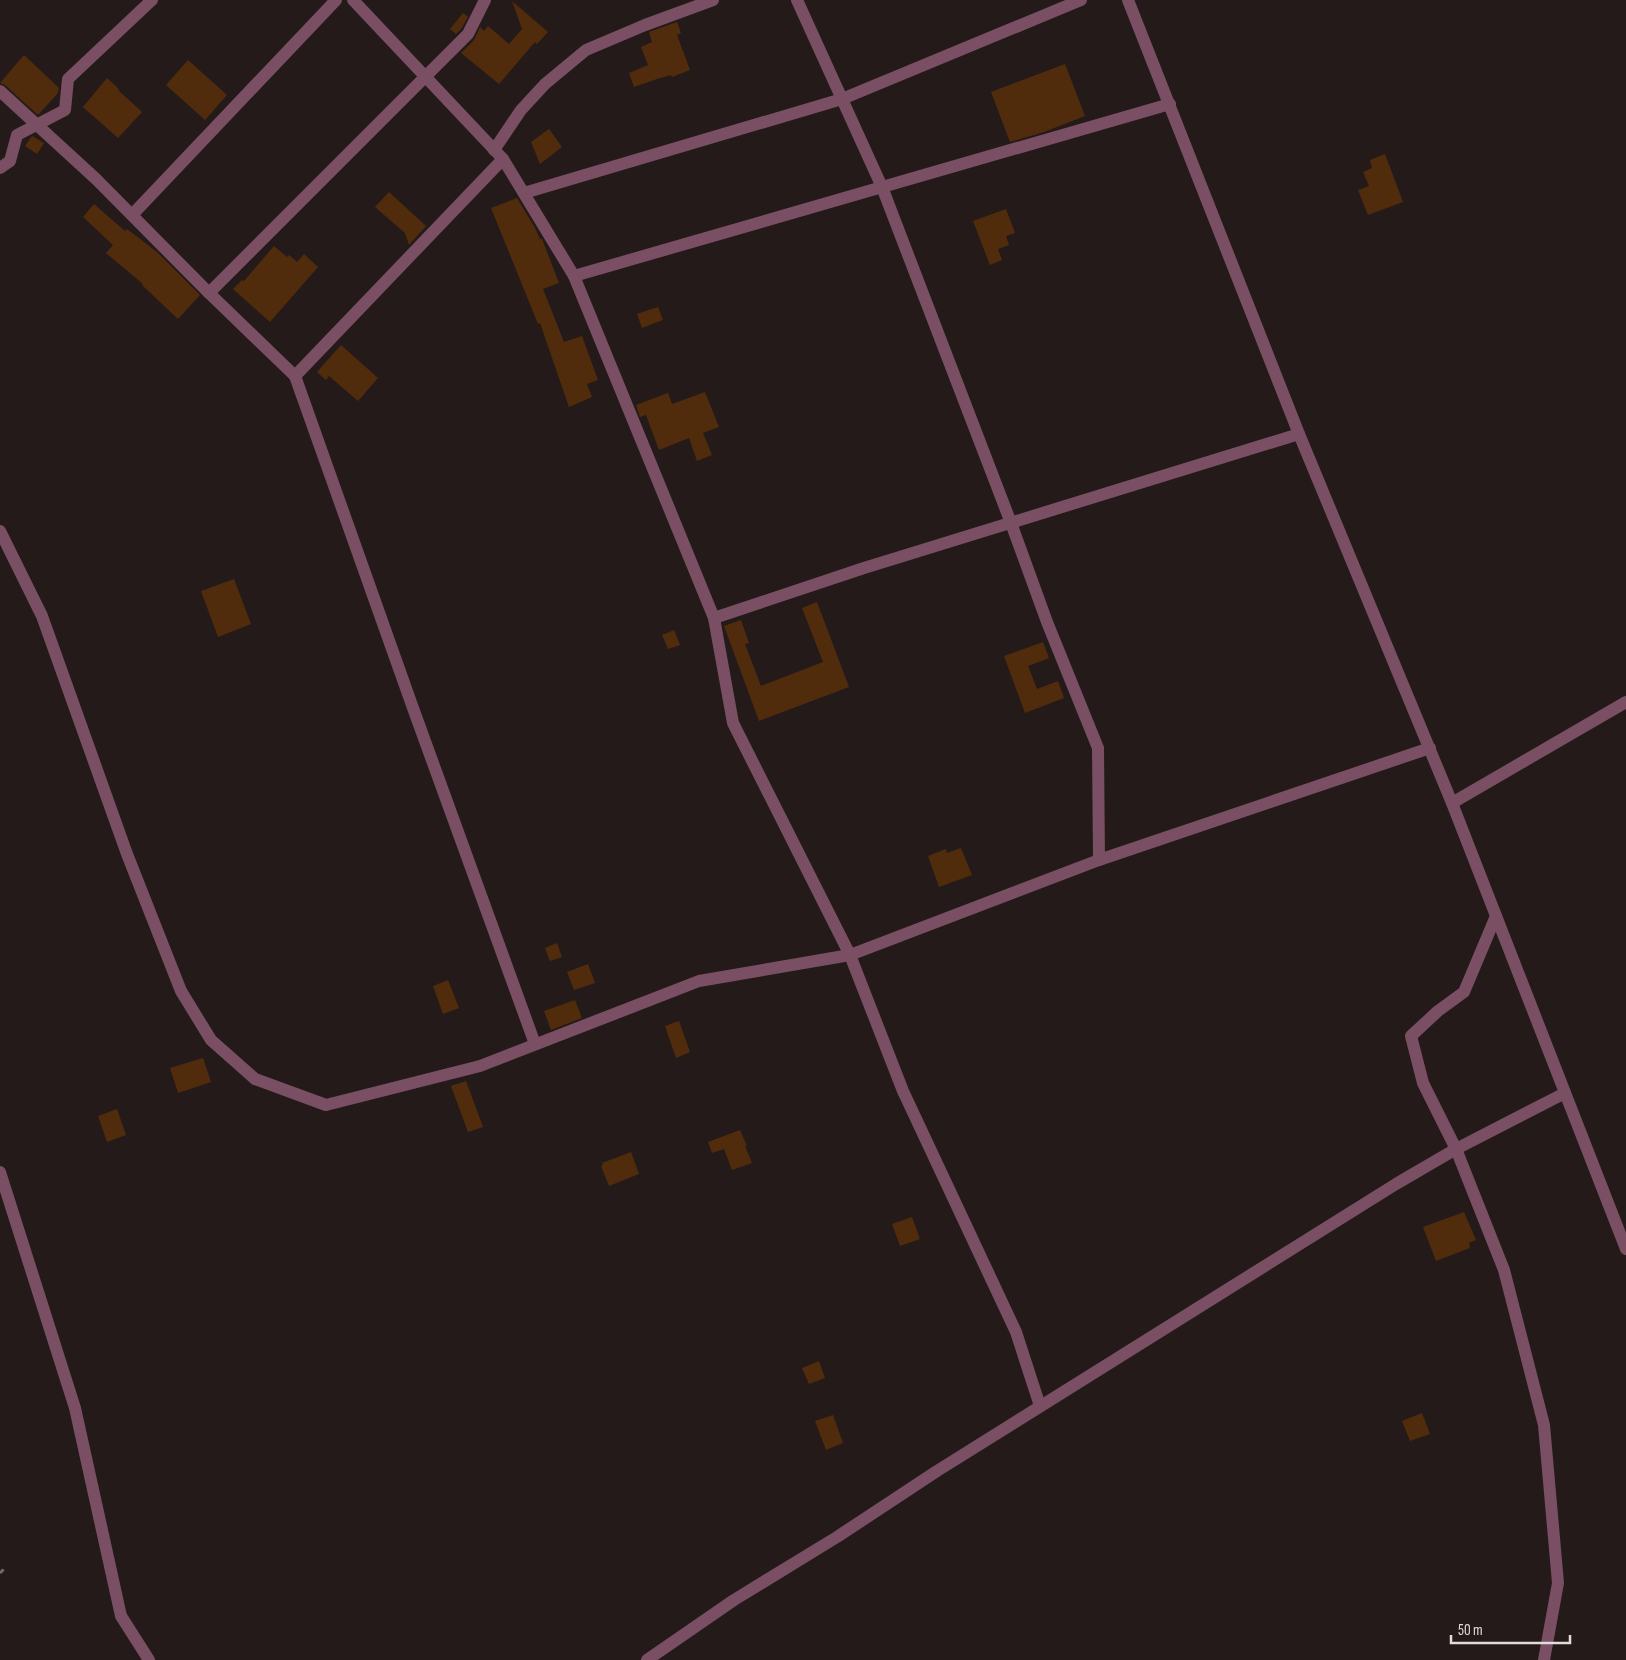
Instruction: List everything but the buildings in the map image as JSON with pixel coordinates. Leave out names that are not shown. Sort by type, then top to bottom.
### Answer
[{"type":"street","points":[[0,168],[10,162],[17,135],[65,110],[68,79],[152,0]]},
{"type":"street","points":[[132,215],[336,0]]},
{"type":"street","points":[[353,0],[503,159],[574,276],[714,618],[733,723],[850,956],[904,1091],[1016,1332],[1040,1406]]},
{"type":"street","points":[[209,293],[468,34],[486,0]]},
{"type":"street","points":[[494,150],[521,110],[545,84],[586,50],[645,25],[713,0]]},
{"type":"street","points":[[797,0],[882,187],[1047,622],[1098,748],[1099,860]]},
{"type":"street","points":[[524,194],[842,99],[1081,0]]},
{"type":"street","points":[[1128,0],[1299,434],[1452,803],[1626,1249]]},
{"type":"street","points":[[0,91],[96,179],[209,293],[295,376],[412,708],[535,1044]]},
{"type":"street","points":[[574,276],[1170,104]]},
{"type":"street","points":[[295,376],[503,159]]},
{"type":"street","points":[[714,618],[864,568],[1299,434]]},
{"type":"street","points":[[0,531],[42,616],[127,854],[181,990],[211,1040],[255,1079],[326,1105],[480,1066],[699,981],[850,956],[1099,860],[1430,748]]},
{"type":"street","points":[[1452,803],[1626,702]]},
{"type":"street","points":[[1496,916],[1464,992],[1438,1011],[1411,1036],[1422,1083],[1456,1150],[1504,1270],[1544,1424],[1558,1583],[1544,1660]]},
{"type":"street","points":[[647,1660],[734,1600],[837,1537],[937,1471],[1379,1194],[1456,1150],[1565,1093]]},
{"type":"street","points":[[0,1172],[75,1408],[121,1616],[149,1660]]},
{"type":"path","points":[[0,1573],[4,1569]]}]
